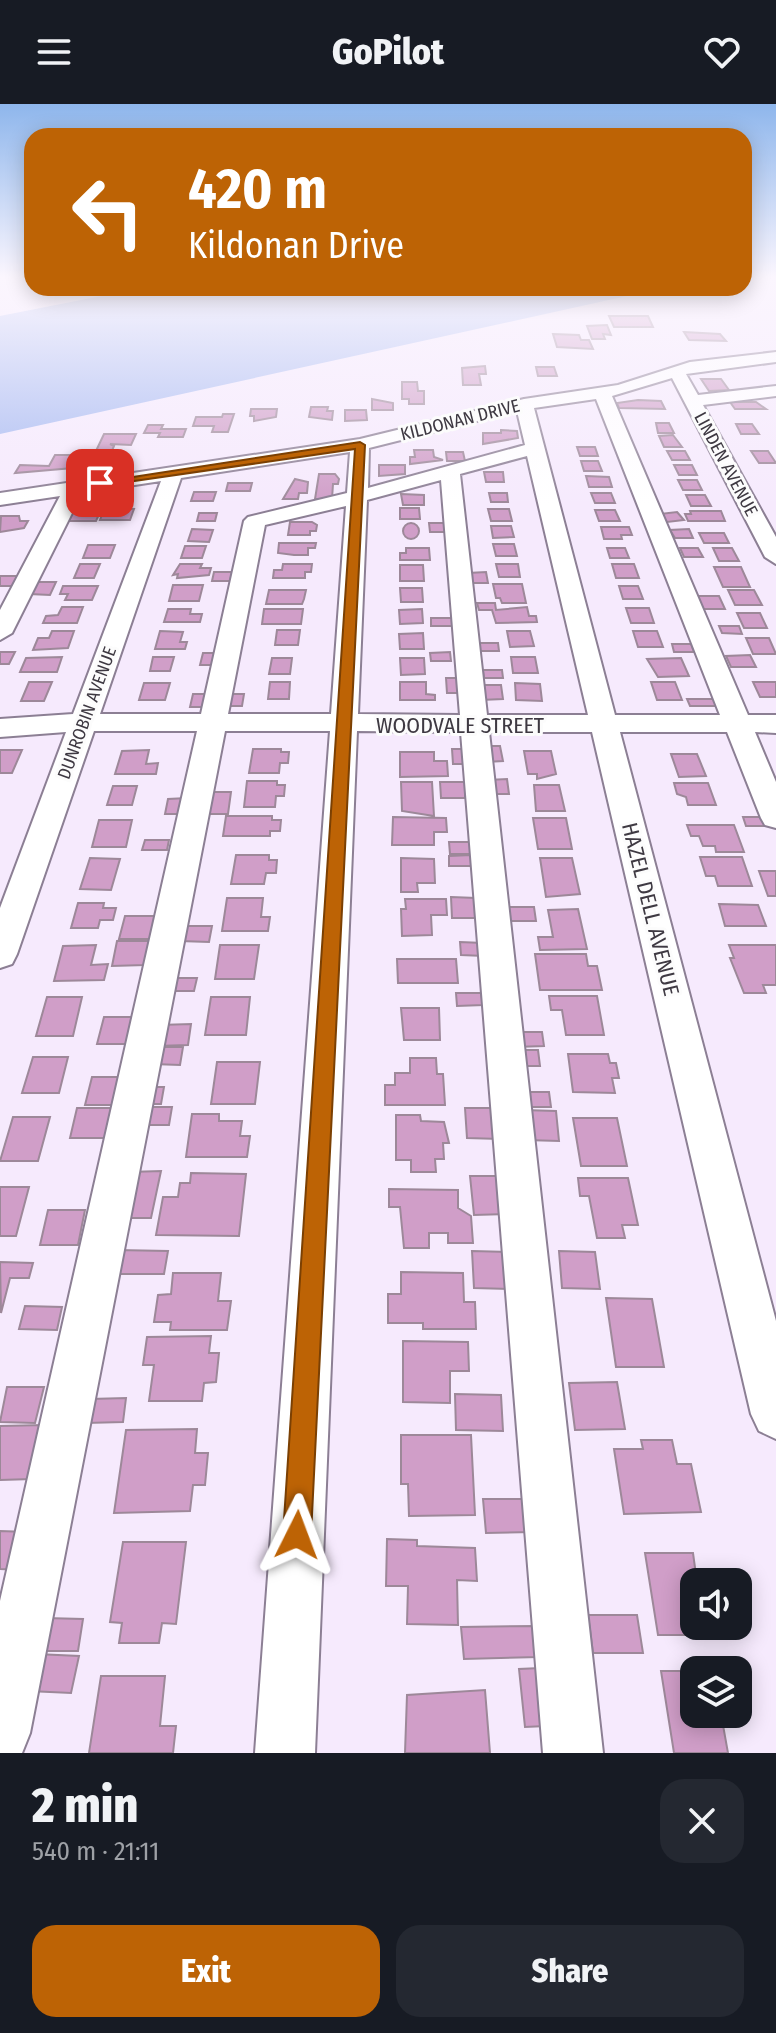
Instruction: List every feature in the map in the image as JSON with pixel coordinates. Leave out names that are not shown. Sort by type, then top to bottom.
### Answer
[{"type":"street","name":"KILDONAN DRIVE","points":[[0,499],[360,445],[524,404],[602,392],[676,371],[776,357]]},
{"type":"street","name":"LINDEN AVENUE","points":[[676,371],[776,557]]},
{"type":"street","points":[[602,392],[776,818]]},
{"type":"street","points":[[692,401],[773,395]]},
{"type":"street","name":"HAZEL DELL AVENUE","points":[[524,404],[776,1414]]},
{"type":"street","points":[[285,1753],[360,445]]},
{"type":"street","points":[[0,1733],[255,521],[357,497],[537,447]]},
{"type":"street","name":"DUNROBIN AVENUE","points":[[0,954],[174,471]]},
{"type":"street","points":[[450,471],[573,1753]]},
{"type":"street","points":[[0,633],[75,487]]},
{"type":"street","name":"WOODVALE STREET","points":[[0,728],[84,722],[476,726],[776,724]]},
{"type":"water","points":[[0,352],[373,352],[0,434]]},
{"type":"building","points":[[485,366],[486,374],[479,374],[481,385],[463,385],[462,368]]},
{"type":"building","points":[[536,367],[554,367],[557,376],[538,376]]},
{"type":"building","points":[[701,379],[721,379],[729,390],[709,391]]},
{"type":"building","points":[[402,382],[417,382],[418,391],[424,391],[424,404],[409,404],[409,399],[402,399]]},
{"type":"building","points":[[372,399],[393,403],[393,410],[372,410]]},
{"type":"building","points":[[661,401],[665,409],[619,408],[617,403]]},
{"type":"building","points":[[730,402],[756,402],[766,409],[735,409]]},
{"type":"building","points":[[311,407],[328,407],[327,411],[333,411],[332,420],[309,417]]},
{"type":"building","points":[[251,409],[277,409],[276,417],[254,421],[254,416],[250,416]]},
{"type":"building","points":[[345,410],[366,410],[367,420],[345,421]]},
{"type":"building","points":[[223,414],[234,414],[228,432],[212,432],[214,426],[193,426],[196,417],[222,417]]},
{"type":"building","points":[[656,423],[669,423],[674,433],[658,433]]},
{"type":"building","points":[[736,424],[752,424],[759,434],[741,434]]},
{"type":"building","points":[[148,425],[163,425],[161,429],[186,429],[183,437],[158,437],[160,433],[144,433]]},
{"type":"building","points":[[501,430],[517,431],[518,438],[483,444],[483,433],[501,433]]},
{"type":"building","points":[[104,434],[136,434],[131,445],[110,444],[114,446],[111,453],[95,453]]},
{"type":"building","points":[[673,435],[682,447],[664,447],[659,436]]},
{"type":"building","points":[[577,447],[595,447],[598,456],[580,456]]},
{"type":"building","points":[[414,450],[433,450],[434,457],[443,460],[410,464],[410,457],[415,457]]},
{"type":"building","points":[[667,451],[685,451],[690,460],[672,460]]},
{"type":"building","points":[[751,451],[768,451],[776,463],[759,463]]},
{"type":"building","points":[[446,452],[463,452],[465,461],[447,461]]},
{"type":"building","points":[[55,455],[80,455],[73,468],[15,473],[20,465],[49,466]]},
{"type":"building","points":[[581,461],[598,461],[602,471],[584,471]]},
{"type":"building","points":[[379,465],[405,465],[405,474],[379,476]]},
{"type":"building","points":[[674,465],[692,465],[697,475],[679,475]]},
{"type":"building","points":[[484,472],[503,472],[504,482],[486,482]]},
{"type":"building","points":[[319,474],[335,474],[339,479],[338,484],[333,484],[332,499],[315,499]]},
{"type":"building","points":[[586,476],[609,477],[612,487],[589,487]]},
{"type":"building","points":[[295,479],[308,482],[307,493],[299,493],[298,499],[283,499]]},
{"type":"building","points":[[678,480],[697,480],[702,490],[683,490]]},
{"type":"building","points":[[228,483],[252,483],[250,491],[226,491]]},
{"type":"building","points":[[194,492],[216,492],[213,501],[191,501]]},
{"type":"building","points":[[489,493],[507,493],[508,502],[491,502]]},
{"type":"building","points":[[591,493],[611,493],[615,503],[595,503]]},
{"type":"building","points":[[401,494],[424,495],[424,505],[403,505]]},
{"type":"building","points":[[686,495],[705,495],[711,506],[691,506]]},
{"type":"building","points":[[105,507],[134,509],[130,520],[100,520]]},
{"type":"building","points":[[71,508],[102,508],[96,521],[65,521]]},
{"type":"building","points":[[400,508],[419,508],[420,519],[400,519]]},
{"type":"building","points":[[488,509],[509,509],[512,521],[491,521]]},
{"type":"building","points":[[595,510],[615,510],[620,521],[599,521]]},
{"type":"building","points":[[690,511],[721,511],[725,521],[688,521],[685,514],[691,514]]},
{"type":"building","points":[[677,512],[684,520],[667,522],[660,514]]},
{"type":"building","points":[[199,513],[217,513],[215,521],[197,521]]},
{"type":"building","points":[[1,516],[19,516],[20,521],[28,521],[24,528],[0,532]]},
{"type":"building","points":[[290,522],[312,522],[317,525],[316,531],[310,531],[310,535],[288,535]]},
{"type":"building","points":[[408,523],[414,523],[419,531],[417,537],[408,539],[403,534],[403,528]]},
{"type":"building","points":[[429,523],[446,523],[448,532],[430,532]]},
{"type":"building","points":[[491,526],[511,526],[514,537],[493,538]]},
{"type":"building","points":[[601,527],[629,527],[632,535],[621,535],[622,539],[604,539]]},
{"type":"building","points":[[192,529],[213,530],[209,542],[188,541]]},
{"type":"building","points":[[689,529],[693,538],[675,538],[670,530]]},
{"type":"building","points":[[699,533],[724,533],[729,543],[704,543]]},
{"type":"building","points":[[279,543],[316,543],[315,548],[308,548],[308,555],[294,555],[278,553]]},
{"type":"building","points":[[493,544],[514,544],[517,556],[496,556]]},
{"type":"building","points":[[88,545],[115,545],[110,558],[83,558]]},
{"type":"building","points":[[185,546],[206,546],[202,558],[181,558]]},
{"type":"building","points":[[406,548],[429,548],[430,560],[400,560],[400,553],[406,553]]},
{"type":"building","points":[[607,548],[625,548],[629,558],[610,558]]},
{"type":"building","points":[[680,548],[698,548],[703,557],[684,557]]},
{"type":"building","points":[[713,548],[732,548],[739,561],[719,561]]},
{"type":"building","points":[[80,564],[100,564],[94,578],[74,578]]},
{"type":"building","points":[[180,564],[202,564],[200,568],[211,568],[209,575],[177,578],[178,574],[173,575]]},
{"type":"building","points":[[283,564],[312,564],[311,572],[305,572],[305,578],[273,578],[274,570],[282,570]]},
{"type":"building","points":[[496,564],[518,564],[520,577],[499,577]]},
{"type":"building","points":[[612,564],[634,564],[639,578],[616,578]]},
{"type":"building","points":[[400,565],[423,565],[424,581],[400,581]]},
{"type":"building","points":[[714,567],[741,567],[750,587],[723,587]]},
{"type":"building","points":[[214,572],[232,572],[230,581],[212,581]]},
{"type":"building","points":[[486,572],[488,583],[469,583],[468,573]]},
{"type":"building","points":[[0,576],[20,576],[15,586],[0,586]]},
{"type":"building","points":[[37,582],[56,582],[50,595],[30,594]]},
{"type":"building","points":[[493,584],[522,584],[526,603],[502,603],[500,598],[496,598]]},
{"type":"building","points":[[173,585],[203,585],[199,601],[169,601]]},
{"type":"building","points":[[63,586],[98,586],[92,600],[65,600],[68,594],[60,594]]},
{"type":"building","points":[[619,586],[638,586],[643,599],[623,599]]},
{"type":"building","points":[[400,588],[422,588],[423,602],[401,602]]},
{"type":"building","points":[[269,590],[306,590],[302,604],[266,604]]},
{"type":"building","points":[[728,590],[754,590],[762,605],[735,605]]},
{"type":"building","points":[[696,596],[719,596],[725,609],[701,609]]},
{"type":"building","points":[[477,603],[495,603],[496,610],[527,607],[529,616],[536,616],[537,622],[496,623],[492,610],[479,610]]},
{"type":"building","points":[[62,607],[83,607],[77,623],[43,623],[46,616],[58,615]]},
{"type":"building","points":[[626,608],[649,608],[654,623],[631,623]]},
{"type":"building","points":[[168,609],[191,609],[190,614],[202,614],[200,622],[164,622]]},
{"type":"building","points":[[264,609],[303,609],[301,624],[262,624]]},
{"type":"building","points":[[422,609],[423,623],[400,624],[399,610]]},
{"type":"building","points":[[737,613],[760,613],[767,628],[744,628]]},
{"type":"building","points":[[431,618],[452,618],[452,626],[431,626]]},
{"type":"building","points":[[719,626],[739,626],[742,634],[722,633]]},
{"type":"building","points":[[277,630],[300,630],[298,645],[275,645]]},
{"type":"building","points":[[52,631],[74,631],[68,648],[33,650],[38,638],[49,638]]},
{"type":"building","points":[[160,631],[183,632],[180,642],[187,642],[185,649],[155,649]]},
{"type":"building","points":[[507,631],[530,631],[534,646],[510,647]]},
{"type":"building","points":[[633,631],[657,631],[663,647],[638,647]]},
{"type":"building","points":[[423,633],[424,649],[400,649],[399,634]]},
{"type":"building","points":[[746,638],[769,638],[776,654],[753,654]]},
{"type":"building","points":[[478,643],[498,643],[499,651],[479,651]]},
{"type":"building","points":[[672,644],[691,644],[694,652],[674,652]]},
{"type":"building","points":[[0,652],[15,652],[9,664],[0,664]]},
{"type":"building","points":[[450,652],[451,661],[431,661],[430,653]]},
{"type":"building","points":[[203,653],[220,653],[217,665],[200,665]]},
{"type":"building","points":[[750,655],[756,667],[731,667],[726,656]]},
{"type":"building","points":[[62,657],[57,672],[20,672],[26,658]]},
{"type":"building","points":[[153,657],[174,657],[170,671],[150,671]]},
{"type":"building","points":[[511,657],[535,657],[538,673],[513,673]]},
{"type":"building","points":[[272,658],[292,658],[290,674],[269,674]]},
{"type":"building","points":[[400,658],[424,658],[425,674],[401,675]]},
{"type":"building","points":[[681,658],[689,676],[658,677],[647,659]]},
{"type":"building","points":[[483,670],[502,670],[503,678],[484,678]]},
{"type":"building","points":[[446,678],[459,678],[460,693],[447,693]]},
{"type":"building","points":[[29,682],[52,682],[44,701],[21,701]]},
{"type":"building","points":[[270,682],[290,682],[289,699],[268,699]]},
{"type":"building","points":[[400,682],[426,682],[426,694],[435,695],[435,700],[400,700]]},
{"type":"building","points":[[651,682],[675,682],[682,700],[657,700]]},
{"type":"building","points":[[753,682],[776,682],[776,697],[760,697]]},
{"type":"building","points":[[144,683],[170,683],[165,700],[139,700]]},
{"type":"building","points":[[515,683],[540,684],[542,701],[516,700]]},
{"type":"building","points":[[479,685],[501,685],[503,699],[481,700]]},
{"type":"building","points":[[193,694],[211,694],[209,707],[190,707]]},
{"type":"building","points":[[226,694],[244,694],[242,706],[223,706]]},
{"type":"building","points":[[687,699],[714,699],[717,706],[690,706]]},
{"type":"building","points":[[484,746],[500,746],[503,761],[486,762]]},
{"type":"building","points":[[253,749],[289,752],[288,763],[280,763],[279,773],[249,773]]},
{"type":"building","points":[[452,749],[467,749],[468,764],[453,764]]},
{"type":"building","points":[[0,750],[22,750],[12,773],[0,773]]},
{"type":"building","points":[[149,750],[146,764],[158,763],[156,774],[115,774],[122,751]]},
{"type":"building","points":[[524,751],[551,751],[556,774],[537,779],[537,774],[528,774]]},
{"type":"building","points":[[400,752],[434,752],[434,761],[447,761],[448,776],[400,777]]},
{"type":"building","points":[[671,754],[697,754],[706,776],[679,777]]},
{"type":"building","points":[[507,779],[509,794],[490,794],[488,780]]},
{"type":"building","points":[[247,781],[277,781],[277,785],[285,785],[284,796],[276,796],[275,807],[244,807]]},
{"type":"building","points":[[401,782],[432,782],[434,816],[402,811]]},
{"type":"building","points":[[440,782],[465,782],[465,798],[441,798]]},
{"type":"building","points":[[674,783],[708,783],[716,805],[688,805],[686,797],[677,794]]},
{"type":"building","points":[[534,785],[559,785],[565,811],[536,811]]},
{"type":"building","points":[[113,786],[137,786],[132,805],[107,805]]},
{"type":"building","points":[[206,792],[231,792],[228,814],[203,814]]},
{"type":"building","points":[[187,798],[184,814],[165,814],[168,799]]},
{"type":"building","points":[[226,816],[272,816],[272,820],[281,820],[280,831],[270,831],[270,836],[223,836]]},
{"type":"building","points":[[393,817],[446,818],[447,832],[434,832],[434,845],[392,845]]},
{"type":"building","points":[[743,817],[766,817],[769,826],[746,826]]},
{"type":"building","points":[[533,818],[566,818],[572,849],[538,849]]},
{"type":"building","points":[[99,820],[132,820],[126,847],[92,847]]},
{"type":"building","points":[[687,825],[734,825],[744,852],[716,852],[715,846],[703,846],[699,836],[691,836]]},
{"type":"building","points":[[145,840],[169,840],[167,850],[142,850]]},
{"type":"building","points":[[449,842],[475,842],[476,854],[450,854]]},
{"type":"building","points":[[236,855],[269,855],[269,860],[277,860],[276,873],[266,873],[264,884],[231,884]]},
{"type":"building","points":[[471,855],[472,866],[449,866],[449,856]]},
{"type":"building","points":[[700,857],[742,857],[752,886],[718,886],[715,876],[706,876]]},
{"type":"building","points":[[90,858],[120,859],[111,890],[80,889]]},
{"type":"building","points":[[401,858],[434,859],[435,883],[417,883],[418,892],[401,892]]},
{"type":"building","points":[[540,858],[572,858],[580,894],[546,897]]},
{"type":"building","points":[[759,871],[776,871],[776,896],[768,896]]},
{"type":"building","points":[[451,897],[476,898],[477,918],[452,918]]},
{"type":"building","points":[[227,898],[263,898],[261,917],[270,917],[268,931],[222,931]]},
{"type":"building","points":[[405,899],[446,899],[447,915],[431,915],[432,935],[402,936],[401,909],[406,909]]},
{"type":"building","points":[[78,903],[104,903],[103,908],[116,908],[113,920],[100,920],[98,928],[71,928]]},
{"type":"building","points":[[719,904],[758,905],[766,926],[725,926]]},
{"type":"building","points":[[507,907],[534,907],[536,921],[509,921]]},
{"type":"building","points":[[578,909],[587,949],[540,950],[538,937],[553,937],[548,910]]},
{"type":"building","points":[[125,916],[156,916],[151,939],[119,939]]},
{"type":"building","points":[[183,926],[212,926],[209,942],[180,941]]},
{"type":"building","points":[[117,941],[150,941],[145,965],[112,966]]},
{"type":"building","points":[[460,942],[483,943],[484,956],[461,955]]},
{"type":"building","points":[[96,945],[91,965],[108,964],[104,980],[54,981],[63,946]]},
{"type":"building","points":[[220,945],[259,945],[254,979],[215,979]]},
{"type":"building","points":[[729,945],[776,945],[776,985],[763,985],[766,993],[744,993],[730,958],[734,958]]},
{"type":"building","points":[[535,954],[586,954],[588,966],[597,966],[602,990],[540,990]]},
{"type":"building","points":[[397,959],[456,959],[458,983],[398,983]]},
{"type":"building","points":[[169,978],[197,978],[194,991],[166,991]]},
{"type":"building","points":[[456,993],[481,993],[483,1005],[457,1006]]},
{"type":"building","points":[[549,996],[597,996],[604,1035],[566,1035],[562,1010],[551,1010]]},
{"type":"building","points":[[47,997],[82,997],[73,1036],[36,1036]]},
{"type":"building","points":[[211,997],[250,997],[246,1035],[205,1035]]},
{"type":"building","points":[[401,1008],[439,1008],[440,1040],[404,1040]]},
{"type":"building","points":[[104,1017],[138,1017],[133,1044],[97,1044]]},
{"type":"building","points":[[191,1024],[188,1045],[156,1046],[159,1025]]},
{"type":"building","points":[[513,1032],[542,1032],[544,1046],[515,1047]]},
{"type":"building","points":[[157,1047],[183,1047],[180,1065],[153,1064]]},
{"type":"building","points":[[519,1050],[538,1050],[540,1066],[521,1066]]},
{"type":"building","points":[[568,1054],[608,1054],[610,1063],[616,1063],[619,1078],[612,1078],[615,1093],[573,1092]]},
{"type":"building","points":[[33,1057],[68,1057],[59,1093],[22,1093]]},
{"type":"building","points":[[410,1058],[436,1058],[437,1074],[443,1074],[445,1105],[385,1105],[385,1085],[395,1085],[395,1073],[410,1073]]},
{"type":"building","points":[[217,1062],[260,1062],[255,1104],[211,1104]]},
{"type":"building","points":[[92,1077],[125,1077],[119,1105],[85,1105]]},
{"type":"building","points":[[148,1087],[164,1087],[161,1104],[144,1104]]},
{"type":"building","points":[[520,1092],[549,1092],[551,1107],[522,1107]]},
{"type":"building","points":[[144,1107],[172,1107],[169,1125],[140,1125]]},
{"type":"building","points":[[77,1108],[112,1108],[105,1138],[70,1138]]},
{"type":"building","points":[[465,1108],[498,1108],[500,1139],[467,1138]]},
{"type":"building","points":[[523,1110],[556,1111],[559,1141],[526,1140]]},
{"type":"building","points":[[192,1114],[219,1114],[219,1121],[242,1121],[240,1136],[250,1136],[247,1157],[186,1157]]},
{"type":"building","points":[[396,1115],[420,1115],[421,1121],[444,1122],[449,1143],[443,1143],[444,1159],[435,1159],[436,1172],[411,1172],[411,1160],[396,1160]]},
{"type":"building","points":[[13,1117],[50,1117],[38,1161],[0,1161]]},
{"type":"building","points":[[573,1118],[617,1118],[627,1166],[581,1166]]},
{"type":"building","points":[[161,1171],[151,1218],[122,1218],[129,1172]]},
{"type":"building","points":[[191,1173],[246,1174],[239,1236],[156,1235],[163,1197],[178,1197],[180,1183],[190,1183]]},
{"type":"building","points":[[470,1176],[502,1176],[507,1214],[474,1215]]},
{"type":"building","points":[[578,1178],[628,1178],[638,1225],[622,1225],[625,1238],[597,1238],[589,1196],[580,1196]]},
{"type":"building","points":[[0,1187],[29,1187],[16,1236],[0,1236]]},
{"type":"building","points":[[389,1189],[458,1190],[458,1208],[471,1216],[473,1243],[448,1243],[448,1233],[429,1233],[429,1248],[404,1248],[400,1207],[389,1207]]},
{"type":"building","points":[[48,1210],[85,1210],[78,1245],[40,1245]]},
{"type":"building","points":[[117,1250],[168,1251],[164,1274],[113,1274]]},
{"type":"building","points":[[472,1251],[509,1252],[511,1289],[474,1288]]},
{"type":"building","points":[[559,1251],[595,1252],[600,1289],[562,1288]]},
{"type":"building","points":[[0,1262],[33,1263],[29,1278],[10,1278],[1,1313]]},
{"type":"building","points":[[401,1272],[463,1273],[464,1302],[475,1302],[476,1329],[423,1329],[423,1323],[388,1323],[388,1294],[401,1294]]},
{"type":"building","points":[[173,1273],[221,1273],[218,1301],[231,1301],[227,1330],[170,1330],[171,1322],[154,1322],[158,1295],[171,1294]]},
{"type":"building","points":[[606,1298],[652,1299],[664,1367],[616,1367]]},
{"type":"building","points":[[25,1306],[62,1307],[57,1330],[19,1329]]},
{"type":"building","points":[[211,1336],[209,1353],[219,1353],[216,1382],[204,1383],[202,1401],[149,1401],[154,1365],[143,1365],[147,1337]]},
{"type":"building","points":[[403,1341],[468,1342],[469,1371],[450,1371],[450,1403],[403,1402]]},
{"type":"building","points":[[617,1382],[625,1429],[575,1430],[569,1383]]},
{"type":"building","points":[[7,1387],[44,1387],[35,1423],[0,1422]]},
{"type":"building","points":[[455,1394],[501,1395],[503,1431],[456,1430]]},
{"type":"building","points":[[126,1398],[123,1422],[86,1423],[90,1399]]},
{"type":"building","points":[[44,1425],[32,1479],[0,1480],[0,1426]]},
{"type":"building","points":[[197,1429],[195,1453],[208,1453],[205,1485],[193,1485],[190,1511],[114,1513],[126,1430]]},
{"type":"building","points":[[401,1435],[471,1435],[475,1515],[409,1516],[408,1484],[401,1484]]},
{"type":"building","points":[[641,1440],[672,1440],[677,1464],[691,1464],[701,1512],[624,1514],[614,1449],[643,1449]]},
{"type":"building","points":[[483,1499],[529,1499],[532,1532],[486,1533]]},
{"type":"building","points":[[0,1531],[27,1532],[18,1570],[0,1569]]},
{"type":"building","points":[[387,1539],[417,1540],[417,1546],[475,1548],[477,1581],[457,1580],[458,1625],[407,1624],[408,1586],[386,1586]]},
{"type":"building","points":[[123,1542],[186,1542],[176,1624],[162,1623],[159,1643],[119,1643],[122,1623],[110,1622]]},
{"type":"building","points":[[645,1553],[693,1553],[695,1568],[680,1568],[680,1635],[658,1635]]},
{"type":"building","points":[[588,1615],[637,1615],[643,1653],[593,1653]]},
{"type":"building","points":[[45,1618],[83,1619],[78,1651],[38,1651]]},
{"type":"building","points":[[535,1626],[538,1657],[464,1659],[461,1627]]},
{"type":"building","points":[[36,1654],[79,1656],[71,1693],[29,1691]]},
{"type":"building","points":[[540,1668],[546,1726],[525,1727],[519,1669]]},
{"type":"building","points":[[661,1671],[680,1671],[680,1728],[724,1728],[728,1753],[674,1753]]},
{"type":"building","points":[[101,1676],[165,1676],[160,1726],[176,1726],[173,1753],[89,1753]]},
{"type":"building","points":[[485,1690],[490,1753],[405,1753],[407,1695]]},
{"type":"route","points":[[100,483],[360,445],[297,1535]]}]
